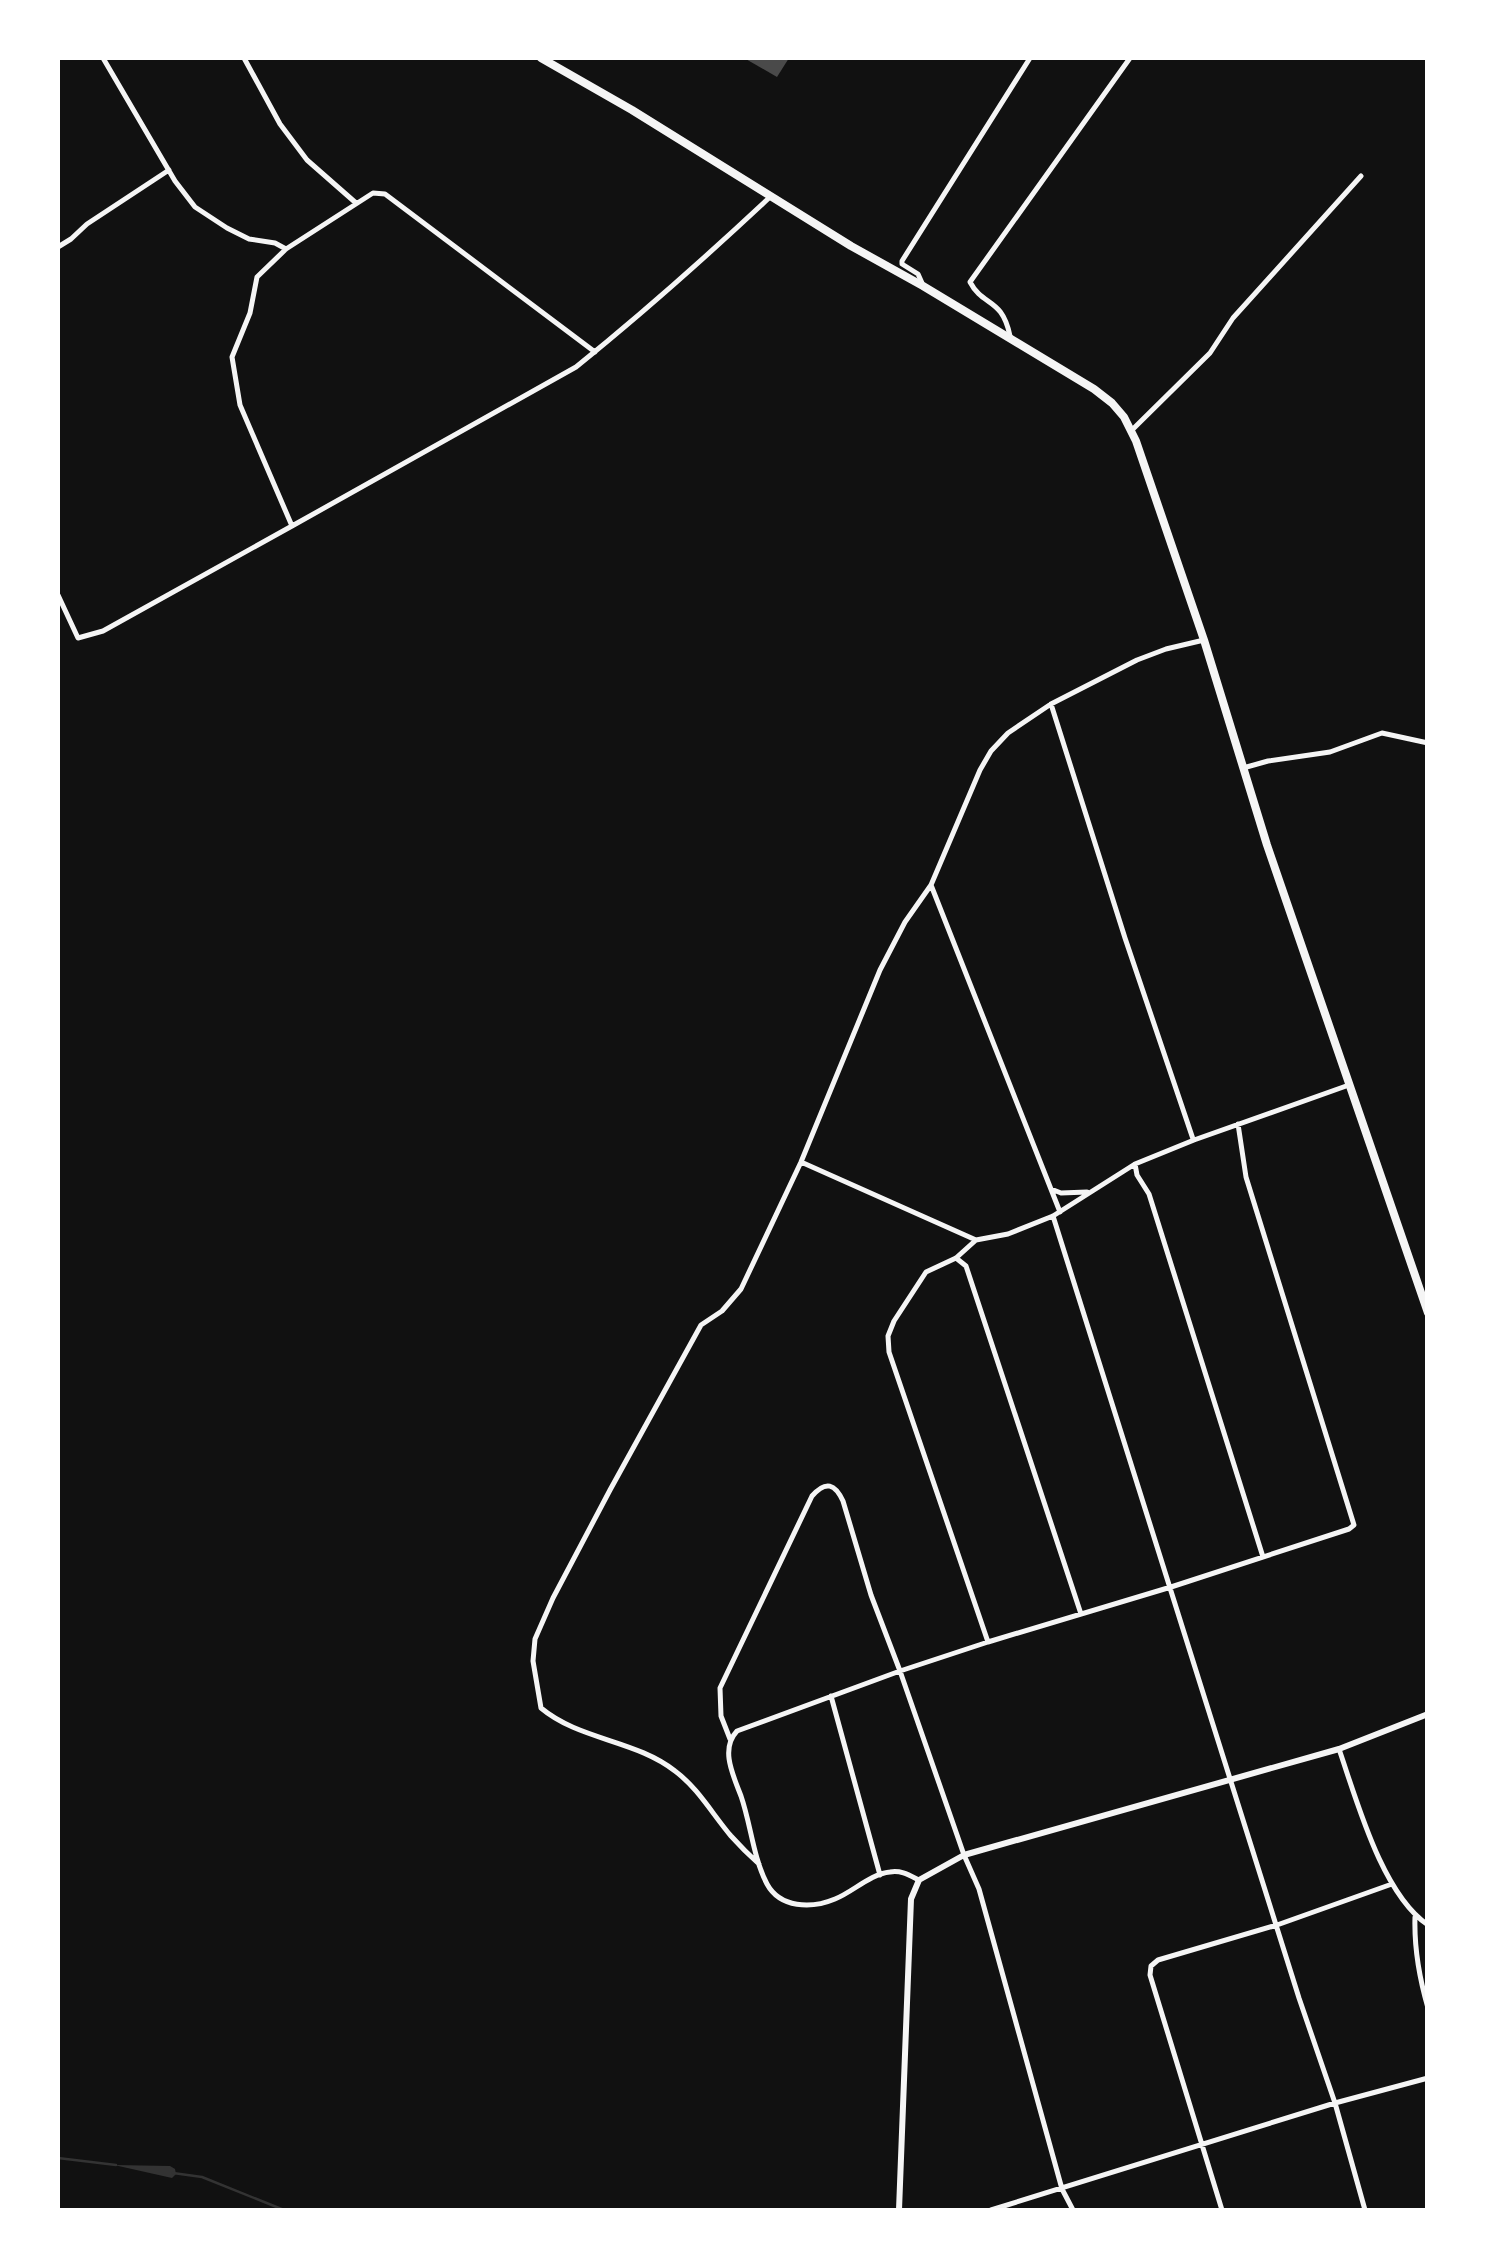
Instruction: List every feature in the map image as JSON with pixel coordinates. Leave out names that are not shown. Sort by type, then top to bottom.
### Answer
[{"type":"main road","points":[[542,58],[556,61],[770,197],[1010,337],[1112,403],[1132,430],[1428,1313]]},
{"type":"street","points":[[103,58],[169,170],[196,207],[248,238],[286,248]]},
{"type":"street","points":[[253,58],[246,61],[280,124],[307,160],[356,203]]},
{"type":"street","points":[[924,286],[918,274],[902,261],[1030,58]]},
{"type":"street","points":[[1010,337],[999,307],[972,288],[970,282],[1130,58]]},
{"type":"street","points":[[58,247],[169,170]]},
{"type":"street","points":[[1132,430],[1210,354],[1233,318],[1361,176]]},
{"type":"street","points":[[292,526],[240,406],[232,357],[250,313],[257,277],[286,248],[373,193],[385,194],[595,352]]},
{"type":"street","points":[[58,595],[78,638],[103,631],[292,526],[576,367],[770,197]]},
{"type":"street","points":[[759,1864],[674,1770],[650,1756],[554,1719],[541,1708],[535,1639],[553,1598],[701,1325],[722,1311],[741,1289],[801,1162],[880,970],[905,922],[931,885],[991,752],[1008,733],[1051,704],[1137,660],[1204,640]]},
{"type":"street","points":[[1051,704],[1194,1140]]},
{"type":"street","points":[[1243,768],[1330,752],[1382,733],[1428,742]]},
{"type":"street","points":[[931,885],[1060,1212]]},
{"type":"street","points":[[988,1642],[889,1352],[888,1336],[894,1321],[926,1272],[956,1258],[976,1240],[1008,1234],[1052,1216],[1135,1164],[1349,1085]]},
{"type":"street","points":[[730,1739],[737,1731],[900,1671],[1354,1525],[1246,1177],[1238,1124]]},
{"type":"street","points":[[801,1162],[976,1240]]},
{"type":"street","points":[[1135,1164],[1137,1175],[1150,1194],[1262,1557]]},
{"type":"street","points":[[1051,1189],[1061,1193],[1092,1192]]},
{"type":"street","points":[[1052,1216],[1335,2103],[1365,2210]]},
{"type":"street","points":[[956,1258],[966,1266],[1081,1614]]},
{"type":"street","points":[[919,1880],[904,1872],[880,1874],[832,1901],[787,1904],[775,1896],[759,1864],[733,1776],[728,1753],[730,1739],[721,1716],[720,1688],[812,1496],[829,1486],[838,1490],[870,1594],[979,1888],[1062,2189],[1073,2210]]},
{"type":"street","points":[[831,1696],[880,1874]]},
{"type":"street","points":[[900,2210],[912,1899],[919,1880],[964,1855],[1339,1750],[1427,1715]]},
{"type":"street","points":[[1339,1750],[1392,1884],[1415,1917],[1428,1925]]},
{"type":"street","points":[[1222,2210],[1150,1975],[1151,1966],[1158,1960],[1277,1925],[1392,1884]]},
{"type":"street","points":[[1415,1917],[1418,1973],[1428,2008]]},
{"type":"street","points":[[991,2210],[1428,2078]]},
{"type":"shaded area","points":[[114,2165],[170,2166],[176,2174],[172,2178]]},
{"type":"building","points":[[744,58],[789,58],[777,77]]},
{"type":"waterway","points":[[58,2158],[116,2165]]},
{"type":"waterway","points":[[173,2173],[202,2177],[284,2210]]}]
